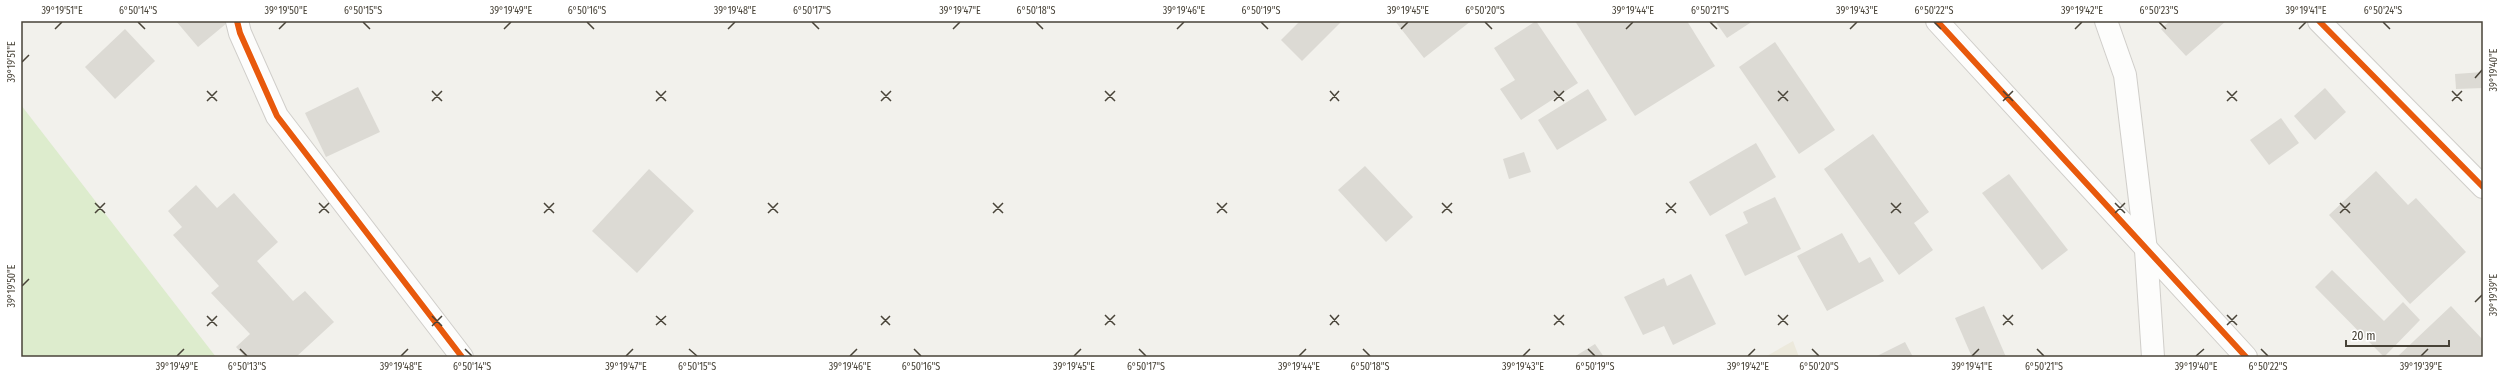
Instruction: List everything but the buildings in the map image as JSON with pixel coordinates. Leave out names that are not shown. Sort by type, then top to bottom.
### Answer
[{"type":"street","points":[[237,21],[240,33],[277,116],[462,357]]},
{"type":"street","points":[[1937,21],[2246,357]]},
{"type":"street","points":[[2106,21],[2125,75],[2146,250],[2153,357]]},
{"type":"street","points":[[2320,21],[2483,187]]},
{"type":"shaded area","points":[[1793,341],[1799,357],[1765,357]]},
{"type":"green space","points":[[21,105],[216,357],[21,357]]},
{"type":"cycle path","points":[[237,21],[240,33],[277,116],[462,357]]},
{"type":"cycle path","points":[[1937,21],[2246,357]]},
{"type":"cycle path","points":[[2319,21],[2483,187]]}]
